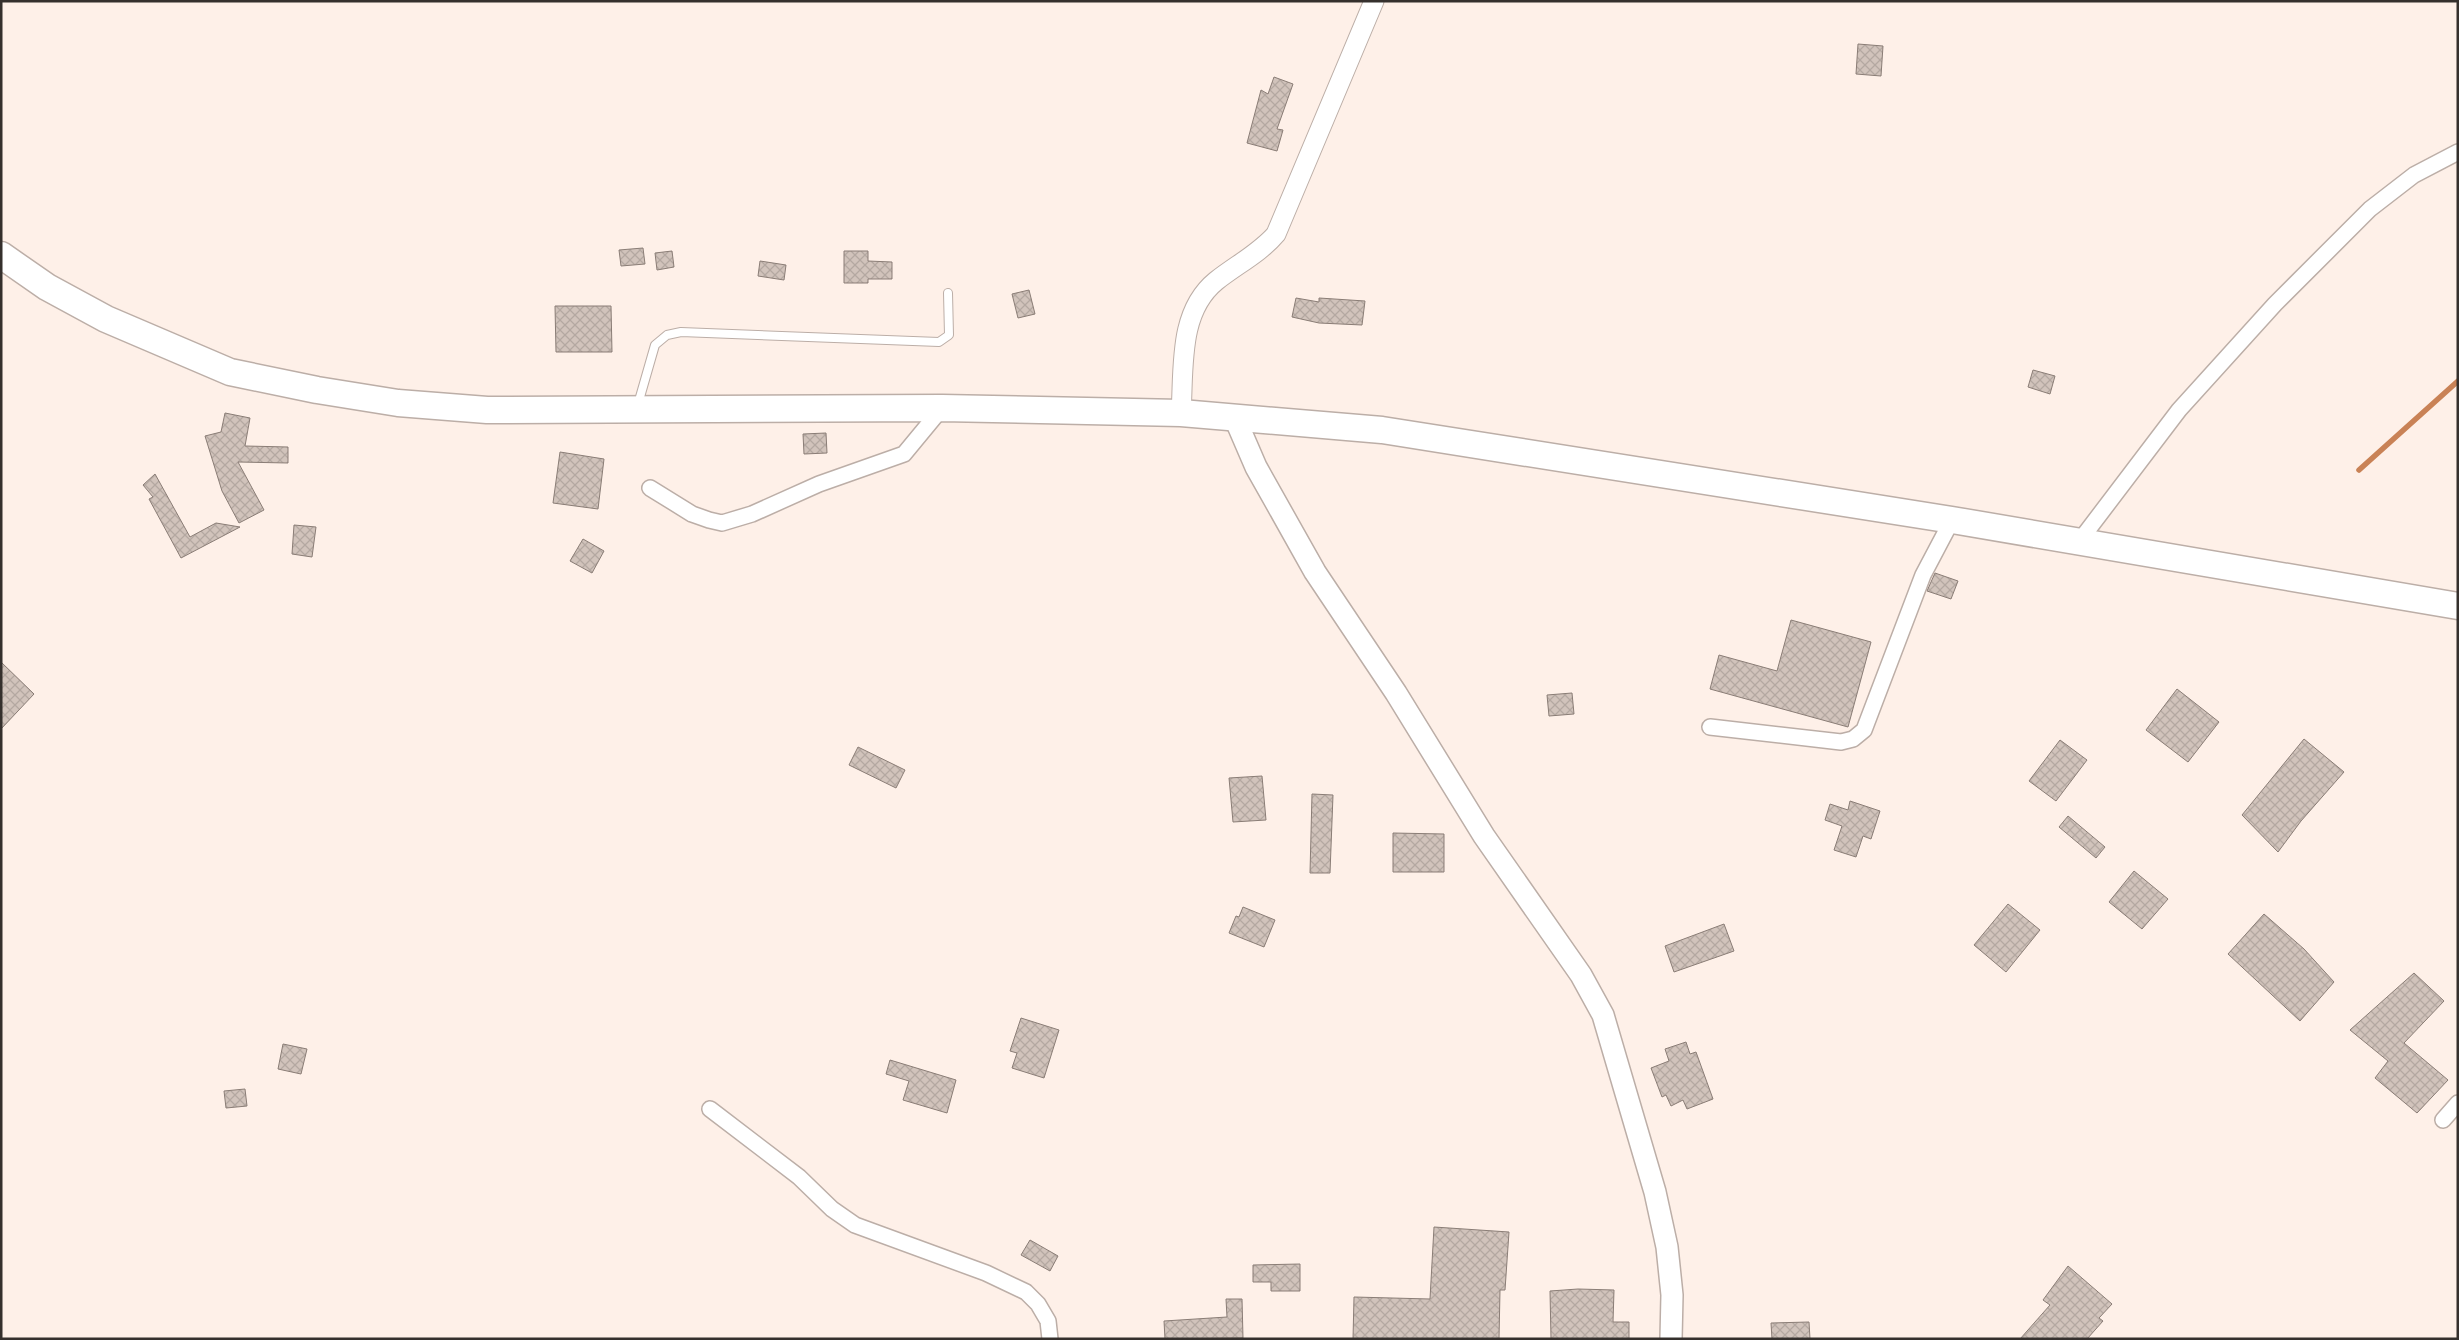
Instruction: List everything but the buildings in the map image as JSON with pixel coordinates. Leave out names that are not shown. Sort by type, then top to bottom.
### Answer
[{"type":"highway","points":[[1,255],[47,287],[106,318],[230,372],[317,390],[398,403],[487,410],[942,408],[1181,413],[1382,430],[1952,520],[2078,543],[2458,606]]},
{"type":"main road","points":[[1234,416],[1256,467],[1314,572],[1396,693],[1484,836],[1581,975],[1603,1015],[1655,1192],[1668,1248],[1672,1295],[1671,1339]]},
{"type":"street","points":[[1181,413],[1184,352],[1192,312],[1202,294],[1269,243],[1276,234],[1374,1]]},
{"type":"street","points":[[2078,543],[2179,410],[2275,304],[2370,210],[2414,175],[2458,152]]},
{"type":"street","points":[[650,488],[692,514],[722,523],[745,516],[819,484],[904,454],[942,408]]},
{"type":"street","points":[[1710,727],[1841,742],[1853,739],[1864,730],[1923,576],[1952,520]]},
{"type":"street","points":[[2443,1120],[2458,1103]]},
{"type":"street","points":[[710,1109],[799,1178],[832,1209],[855,1225],[986,1273],[1026,1292],[1038,1304],[1048,1321],[1050,1339]]},
{"type":"lane","points":[[636,408],[655,345],[666,335],[681,332],[939,342],[949,335],[948,293]]},
{"type":"waterway","points":[[2359,470],[2458,381]]}]
